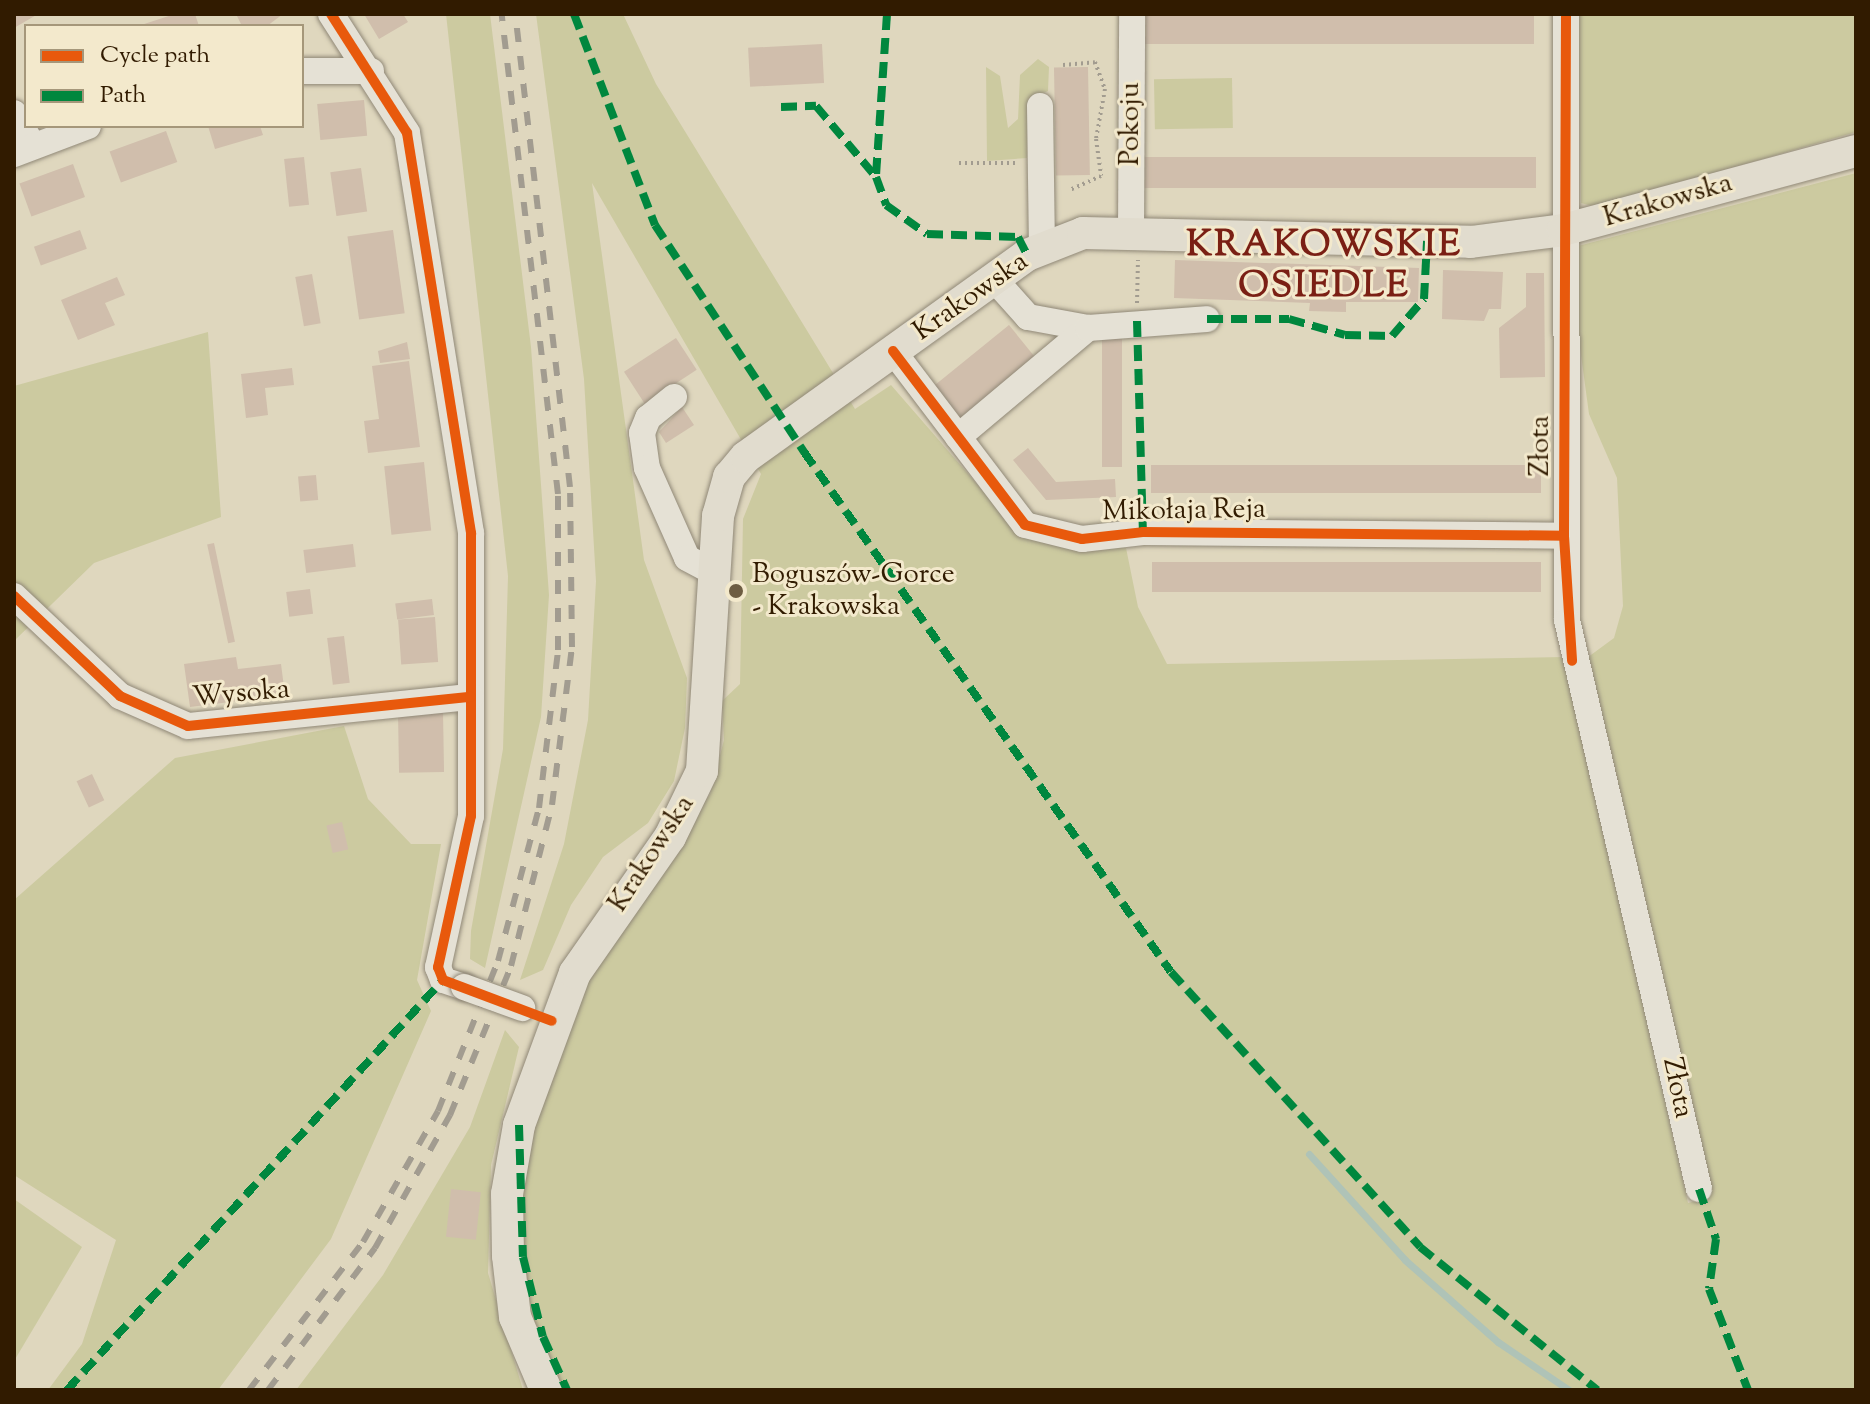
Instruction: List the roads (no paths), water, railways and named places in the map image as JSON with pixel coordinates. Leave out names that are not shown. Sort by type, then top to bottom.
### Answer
[{"type":"main road","name":"Krakowska","points":[[546,1390],[515,1317],[507,1194],[548,1032],[575,973],[695,792],[702,771],[718,516],[729,477],[746,457],[994,279],[1042,249],[1083,233],[1471,242],[1563,230],[1856,151]]},
{"type":"street","points":[[331,14],[371,71],[407,133],[471,533],[471,816],[438,967],[443,980],[522,1008],[548,1032]]},
{"type":"street","name":"Pokoju","points":[[1132,14],[1135,234]]},
{"type":"street","name":"Złota","points":[[1566,14],[1564,536],[1572,661],[1699,1189]]},
{"type":"street","points":[[304,71],[371,71]]},
{"type":"street","points":[[1040,106],[1042,249]]},
{"type":"street","points":[[14,113],[24,150],[83,128]]},
{"type":"street","points":[[994,279],[1028,317],[1088,328],[1137,321],[1207,319]]},
{"type":"street","points":[[958,437],[1088,328]]},
{"type":"street","name":"Mikołaja Reja","points":[[885,357],[958,437],[1025,525],[1082,539],[1143,532],[1564,536]]},
{"type":"street","points":[[674,397],[645,426],[647,468],[687,558],[715,573]]},
{"type":"street","name":"Wysoka","points":[[14,596],[120,696],[188,726],[471,697]]},
{"type":"waterway","points":[[1309,1154],[1405,1260],[1498,1342],[1569,1390]]},
{"type":"railway","points":[[249,1390],[363,1242],[438,1111],[498,961],[539,808],[558,650],[558,494],[502,14]]},
{"type":"railway","points":[[268,1390],[375,1248],[450,1115],[511,966],[552,805],[572,647],[570,487],[515,14]]},
{"type":"place","name":"Boguszów-Gorce - Krakowska","points":[[736,591]]},
{"type":"district","name":"KRAKOWSKIE OSIEDLE","points":[[1324,266]]}]
